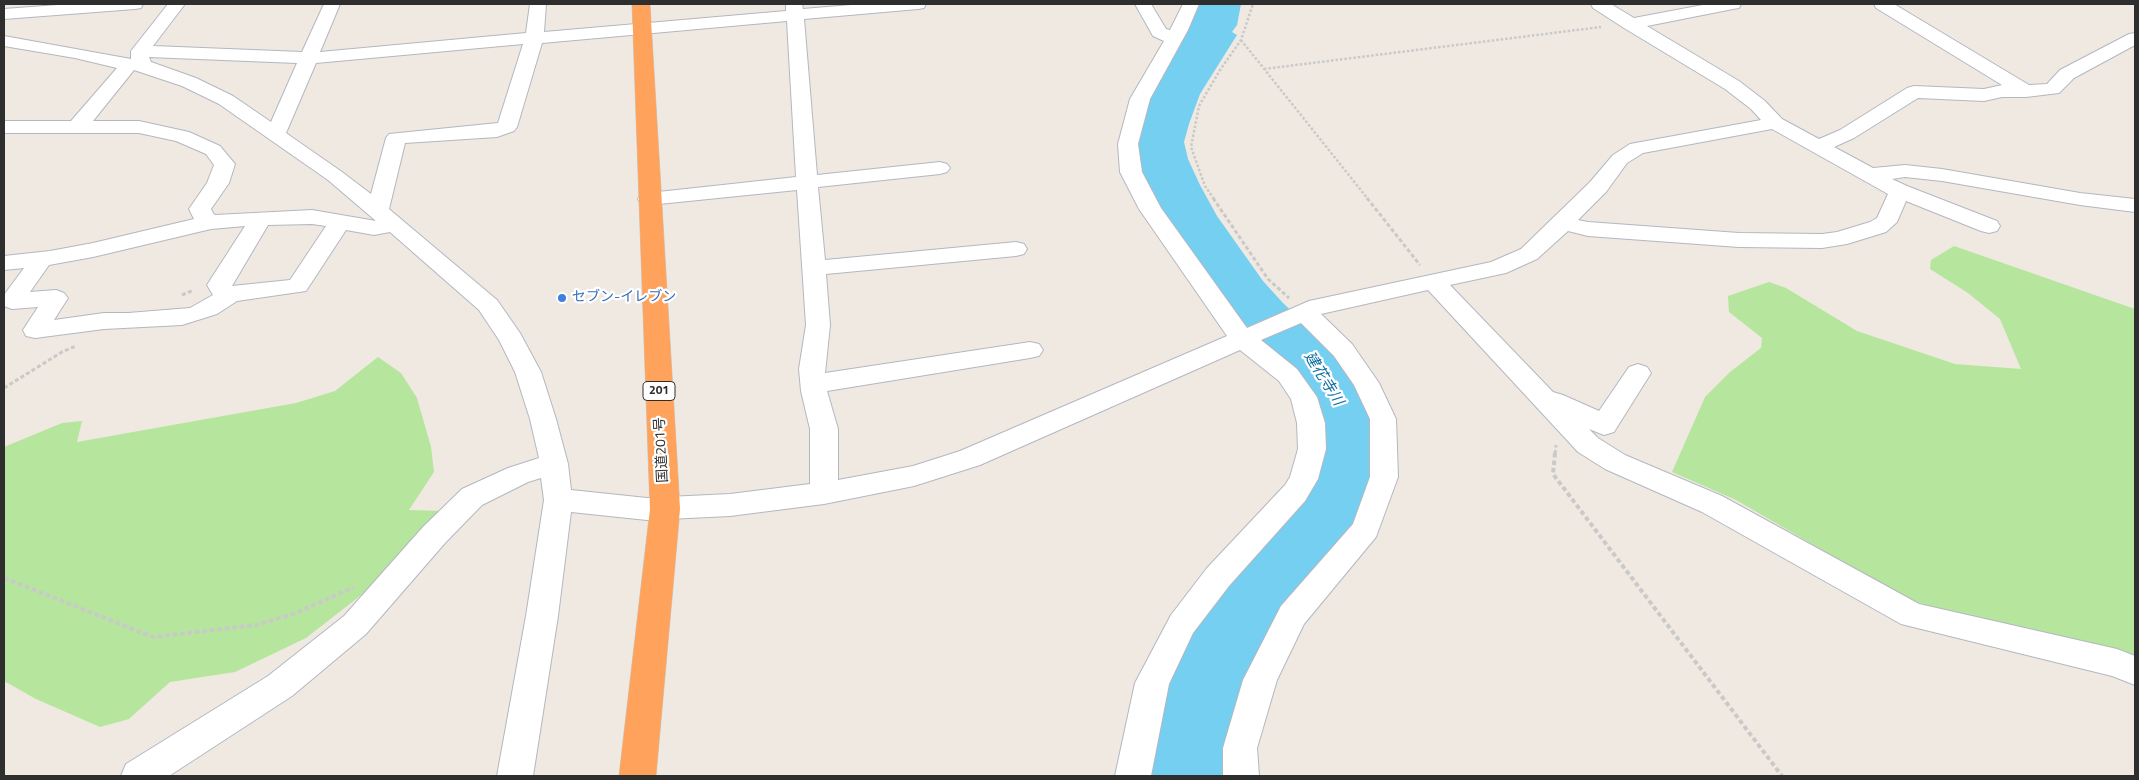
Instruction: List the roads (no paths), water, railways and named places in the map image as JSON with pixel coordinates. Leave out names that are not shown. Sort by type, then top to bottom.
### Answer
[{"type":"highway","name":"国道201号","points":[[638,776],[665,509],[649,199],[642,16]]},
{"type":"street","points":[[4,14],[135,4]]},
{"type":"street","points":[[77,127],[138,60],[177,4]]},
{"type":"street","points":[[275,135],[332,4]]},
{"type":"street","points":[[4,263],[42,259],[93,250],[211,222],[261,218],[312,217],[374,228],[386,218],[396,138],[497,131],[507,127],[534,38],[538,4]]},
{"type":"street","points":[[4,41],[138,60],[309,58],[534,38],[642,16],[918,4]]},
{"type":"street","points":[[1144,4],[1159,32],[1174,39]]},
{"type":"street","points":[[1133,776],[1152,683],[1182,624],[1218,577],[1295,493],[1304,479],[1312,449],[1311,423],[1304,397],[1288,375],[1245,337],[1150,209],[1131,172],[1128,144],[1140,99],[1174,39],[1191,4]]},
{"type":"street","points":[[1599,4],[1732,85],[1758,105],[1775,123],[1820,146],[1900,192],[1988,226]]},
{"type":"street","points":[[1630,24],[1733,4]]},
{"type":"street","points":[[1882,4],[2026,92]]},
{"type":"street","points":[[794,9],[818,325],[812,369],[824,429],[824,493]]},
{"type":"street","points":[[1820,146],[1847,134],[1914,92],[1984,95],[2002,91],[2026,92],[2052,89],[2067,74],[2135,38]]},
{"type":"street","points":[[138,60],[226,100],[334,176],[488,305],[511,338],[528,372],[543,419],[554,464],[558,500],[542,616],[515,776]]},
{"type":"street","points":[[558,500],[635,508],[665,509],[730,505],[824,493],[914,476],[970,458],[1318,306],[1435,283],[1466,274],[1498,268],[1529,254],[1598,187],[1620,159],[1637,148],[1775,123]]},
{"type":"street","points":[[4,127],[139,127],[182,136],[213,150],[225,164],[218,183],[200,209],[203,217],[211,222]]},
{"type":"street","points":[[649,199],[807,180],[940,168]]},
{"type":"street","points":[[1870,175],[1905,171],[1942,175],[2080,199],[2135,206]]},
{"type":"street","points":[[1563,223],[1588,229],[1739,240],[1822,241],[1839,239],[1878,227],[1886,222],[1900,192]]},
{"type":"street","points":[[42,259],[12,300],[56,298],[35,330],[104,321],[182,317],[208,309],[225,289],[261,218]]},
{"type":"street","points":[[225,289],[298,286],[339,223]]},
{"type":"street","points":[[814,268],[1016,249]]},
{"type":"street","points":[[1435,283],[1588,445],[1615,462],[1712,504],[1912,615],[2117,663],[2135,671]]},
{"type":"street","points":[[1241,776],[1240,748],[1260,680],[1292,615],[1366,529],[1384,477],[1383,419],[1366,383],[1343,350],[1322,327],[1301,313]]},
{"type":"street","points":[[814,384],[1030,350]]},
{"type":"street","points":[[1549,404],[1604,425],[1638,373]]},
{"type":"street","points":[[139,776],[280,686],[355,624],[434,535],[472,497],[518,475],[554,464]]},
{"type":"water","name":"建花寺川","points":[[1194,4],[1241,4],[1237,25],[1232,32],[1237,35],[1200,94],[1189,124],[1184,142],[1188,159],[1217,216],[1263,281],[1318,336],[1348,371],[1371,419],[1371,493],[1226,750],[1226,776],[1146,776],[1161,705],[1176,657],[1194,626],[1301,489],[1314,419],[1241,325],[1146,189],[1137,159],[1140,128],[1148,99]]},
{"type":"place","name":"セブン-イレブン","points":[[562,298]]}]
